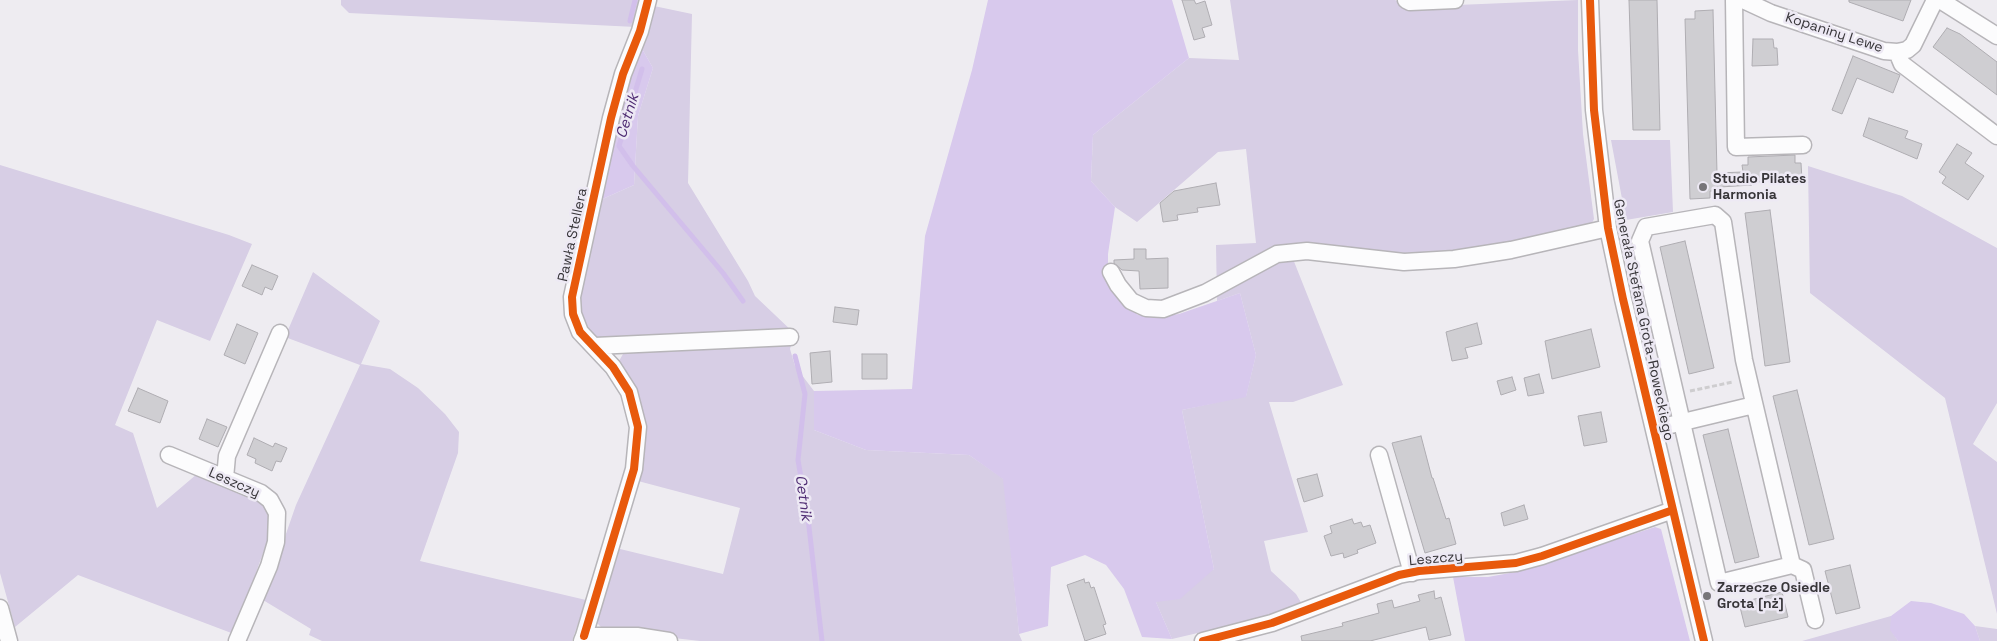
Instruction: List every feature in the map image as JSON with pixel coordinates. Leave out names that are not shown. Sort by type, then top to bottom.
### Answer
[{"type":"street","name":"Pawła Stellera","points":[[583,638],[634,469],[638,427],[629,392],[613,367],[580,332],[573,314],[572,297],[610,118],[623,74],[640,31],[648,0]]},
{"type":"street","points":[[1406,0],[1410,2],[1455,0]]},
{"type":"street","name":"Generała Stefana Grota-Roweckiego","points":[[1590,0],[1594,110],[1608,228],[1704,641]]},
{"type":"street","points":[[1734,0],[1736,147],[1803,145]]},
{"type":"street","name":"Kopaniny Lewe","points":[[1743,0],[1771,13],[1884,51],[1897,52],[1907,50],[1913,45],[1935,0]]},
{"type":"street","points":[[1940,0],[1997,36]]},
{"type":"street","name":"Kopaniny Lewe","points":[[1897,52],[1902,64],[1997,136]]},
{"type":"street","points":[[1792,565],[1748,378],[1723,222],[1715,216],[1646,227],[1640,241],[1719,583],[1792,565],[1802,570],[1815,620]]},
{"type":"street","points":[[1111,272],[1118,285],[1131,301],[1146,308],[1163,310],[1205,293],[1277,254],[1307,251],[1404,262],[1454,259],[1511,250],[1608,228]]},
{"type":"street","points":[[225,478],[227,456],[280,333]]},
{"type":"street","points":[[595,346],[790,337]]},
{"type":"street","points":[[1654,429],[1754,405]]},
{"type":"street","points":[[1378,454],[1412,573]]},
{"type":"street","name":"Leszczy","points":[[169,455],[260,493],[270,500],[277,513],[278,522],[270,566],[237,641]]},
{"type":"street","name":"Leszczy","points":[[1203,641],[1272,623],[1383,580],[1412,573],[1516,563],[1542,556],[1673,510]]},
{"type":"street","points":[[0,608],[9,641]]},
{"type":"street","points":[[583,638],[637,636],[669,641]]},
{"type":"path","points":[[1675,395],[1748,378]]},
{"type":"shaded area","points":[[341,0],[642,0],[636,27],[349,13],[341,5]]},
{"type":"shaded area","points":[[988,0],[1172,0],[1189,58],[1093,135],[1091,181],[1115,207],[1108,254],[1108,278],[1121,302],[1138,315],[1157,317],[1179,314],[1240,293],[1256,355],[1246,397],[1182,410],[1214,569],[1180,599],[1156,602],[1172,639],[1142,637],[1124,589],[1106,565],[1085,555],[1051,567],[1048,626],[1019,634],[1003,479],[969,455],[866,450],[814,430],[814,391],[912,389],[925,236],[972,70]]},
{"type":"shaded area","points":[[1230,0],[1395,0],[1409,7],[1578,0],[1578,50],[1583,134],[1594,219],[1590,227],[1453,255],[1293,259],[1343,385],[1293,402],[1269,402],[1308,532],[1264,541],[1271,571],[1296,594],[1302,604],[1249,621],[1172,639],[1156,602],[1214,569],[1182,410],[1246,396],[1256,355],[1240,293],[1217,301],[1216,245],[1256,243],[1246,149],[1218,152],[1137,222],[1115,207],[1091,181],[1093,135],[1189,58],[1239,60]]},
{"type":"shaded area","points":[[654,6],[692,14],[688,183],[748,281],[755,296],[794,333],[596,339],[588,332],[582,321],[579,295],[598,201],[634,185],[638,116],[653,68],[641,47]]},
{"type":"shaded area","points":[[641,47],[653,68],[638,116],[634,185],[598,201],[616,118]]},
{"type":"shaded area","points":[[1611,140],[1670,140],[1673,212],[1626,220]]},
{"type":"shaded area","points":[[0,165],[229,235],[252,244],[210,341],[157,320],[115,425],[133,433],[157,508],[197,474],[257,498],[269,508],[272,528],[234,634],[78,575],[15,627],[0,573]]},
{"type":"shaded area","points":[[1808,166],[1902,196],[1997,248],[1997,403],[1973,444],[1997,462],[1997,614],[1945,398],[1810,293]]},
{"type":"shaded area","points":[[313,272],[380,321],[361,364],[390,369],[418,388],[445,414],[459,432],[458,453],[420,561],[586,600],[572,641],[322,641],[309,635],[311,629],[263,600],[296,505],[360,365],[285,337]]},
{"type":"shaded area","points":[[792,342],[790,349],[795,366],[814,391],[814,430],[866,450],[969,455],[1004,479],[1019,634],[1022,641],[700,641],[604,630],[597,623],[597,612],[616,548],[723,574],[740,508],[638,481],[623,369],[619,361],[623,354],[633,349]]},
{"type":"shaded area","points":[[1655,527],[1661,529],[1690,641],[1465,641],[1453,577],[1488,577],[1521,571]]},
{"type":"shaded area","points":[[1911,601],[1931,603],[1964,614],[1975,626],[1980,641],[1898,641],[1890,630],[1891,616]]},
{"type":"shaded area","points":[[1891,616],[1891,630],[1898,641],[1802,641]]},
{"type":"shaded area","points":[[1975,626],[1997,629],[1997,641],[1980,641]]},
{"type":"building","points":[[1182,0],[1194,0],[1196,4],[1205,1],[1212,25],[1202,28],[1205,37],[1194,40]]},
{"type":"building","points":[[1629,0],[1657,0],[1660,130],[1633,130]]},
{"type":"building","points":[[1849,0],[1911,0],[1903,21],[1849,2]]},
{"type":"building","points":[[1713,10],[1717,173],[1743,172],[1742,165],[1748,165],[1748,157],[1795,155],[1795,163],[1801,163],[1802,180],[1752,182],[1752,185],[1720,187],[1720,191],[1710,191],[1710,198],[1690,199],[1685,19],[1695,19],[1695,11]]},
{"type":"building","points":[[1947,28],[1960,34],[1997,62],[1997,95],[1933,47]]},
{"type":"building","points":[[1753,39],[1773,39],[1774,48],[1777,48],[1778,65],[1752,66]]},
{"type":"building","points":[[1853,56],[1900,75],[1893,93],[1857,78],[1842,114],[1832,110]]},
{"type":"building","points":[[1869,118],[1908,131],[1905,138],[1922,144],[1917,159],[1863,136]]},
{"type":"building","points":[[1957,144],[1972,153],[1965,163],[1984,176],[1968,200],[1942,183],[1946,177],[1939,172]]},
{"type":"building","points":[[1216,183],[1220,205],[1197,208],[1198,212],[1177,215],[1178,220],[1163,222],[1160,203],[1174,191]]},
{"type":"building","points":[[1770,210],[1790,362],[1765,366],[1745,213]]},
{"type":"building","points":[[1685,241],[1714,368],[1689,374],[1660,247]]},
{"type":"building","points":[[1134,249],[1146,249],[1146,259],[1168,258],[1168,288],[1140,289],[1139,271],[1122,270],[1114,263],[1114,260],[1134,259]]},
{"type":"building","points":[[252,265],[278,276],[272,290],[265,287],[262,295],[242,286]]},
{"type":"building","points":[[835,307],[859,310],[857,325],[833,322]]},
{"type":"building","points":[[1477,323],[1482,344],[1465,348],[1468,358],[1452,361],[1446,332]]},
{"type":"building","points":[[237,324],[258,333],[245,364],[224,355]]},
{"type":"building","points":[[1591,329],[1600,367],[1552,379],[1545,341]]},
{"type":"building","points":[[830,351],[832,382],[812,384],[810,353]]},
{"type":"building","points":[[862,354],[887,354],[887,379],[862,379]]},
{"type":"building","points":[[1539,374],[1544,393],[1528,396],[1524,378]]},
{"type":"building","points":[[1512,377],[1516,390],[1501,395],[1497,381]]},
{"type":"building","points":[[138,388],[168,401],[160,423],[128,411]]},
{"type":"building","points":[[1797,390],[1834,539],[1809,545],[1773,396]]},
{"type":"building","points":[[1601,412],[1607,442],[1584,446],[1578,416]]},
{"type":"building","points":[[207,419],[227,427],[218,447],[199,439]]},
{"type":"building","points":[[1728,429],[1759,557],[1735,563],[1703,435]]},
{"type":"building","points":[[1421,436],[1432,478],[1446,519],[1449,518],[1456,544],[1425,553],[1392,443]]},
{"type":"building","points":[[254,438],[273,447],[275,443],[287,448],[281,462],[276,461],[272,471],[255,463],[256,459],[247,455]]},
{"type":"building","points":[[1317,474],[1323,496],[1304,502],[1297,479]]},
{"type":"building","points":[[1524,505],[1528,519],[1504,526],[1501,513]]},
{"type":"building","points":[[1352,519],[1354,524],[1361,522],[1363,527],[1370,525],[1376,543],[1357,550],[1358,553],[1344,558],[1343,553],[1331,556],[1324,536],[1332,533],[1330,526]]},
{"type":"building","points":[[1850,565],[1860,608],[1836,614],[1825,571]]},
{"type":"building","points":[[1084,579],[1085,583],[1089,582],[1091,588],[1094,587],[1106,624],[1103,625],[1106,634],[1085,641],[1067,585]]},
{"type":"building","points":[[1434,591],[1435,599],[1441,597],[1451,635],[1429,640],[1426,627],[1370,641],[1302,641],[1301,636],[1343,626],[1342,623],[1379,613],[1377,604],[1392,600],[1394,608],[1420,601],[1418,595]]},
{"type":"building","points":[[1782,592],[1788,617],[1745,627],[1739,603]]},
{"type":"waterway","name":"Cetnik","points":[[630,21],[635,0]]},
{"type":"waterway","name":"Cetnik","points":[[642,69],[619,146],[633,166],[723,273],[743,301]]},
{"type":"waterway","name":"Cetnik","points":[[795,356],[805,394],[798,460],[808,518],[822,641]]},
{"type":"cycle path","points":[[584,636],[634,469],[638,427],[629,392],[613,367],[580,332],[573,314],[572,297],[611,118],[623,74],[640,31],[648,0]]},
{"type":"cycle path","points":[[1590,0],[1594,110],[1608,228],[1704,641]]},
{"type":"cycle path","points":[[1203,641],[1272,623],[1399,575],[1419,571],[1516,563],[1542,556],[1673,510]]},
{"type":"place","name":"Studio Pilates Harmonia","points":[[1703,187]]},
{"type":"place","name":"Zarzecze Osiedle Grota [nż]","points":[[1707,596]]}]
